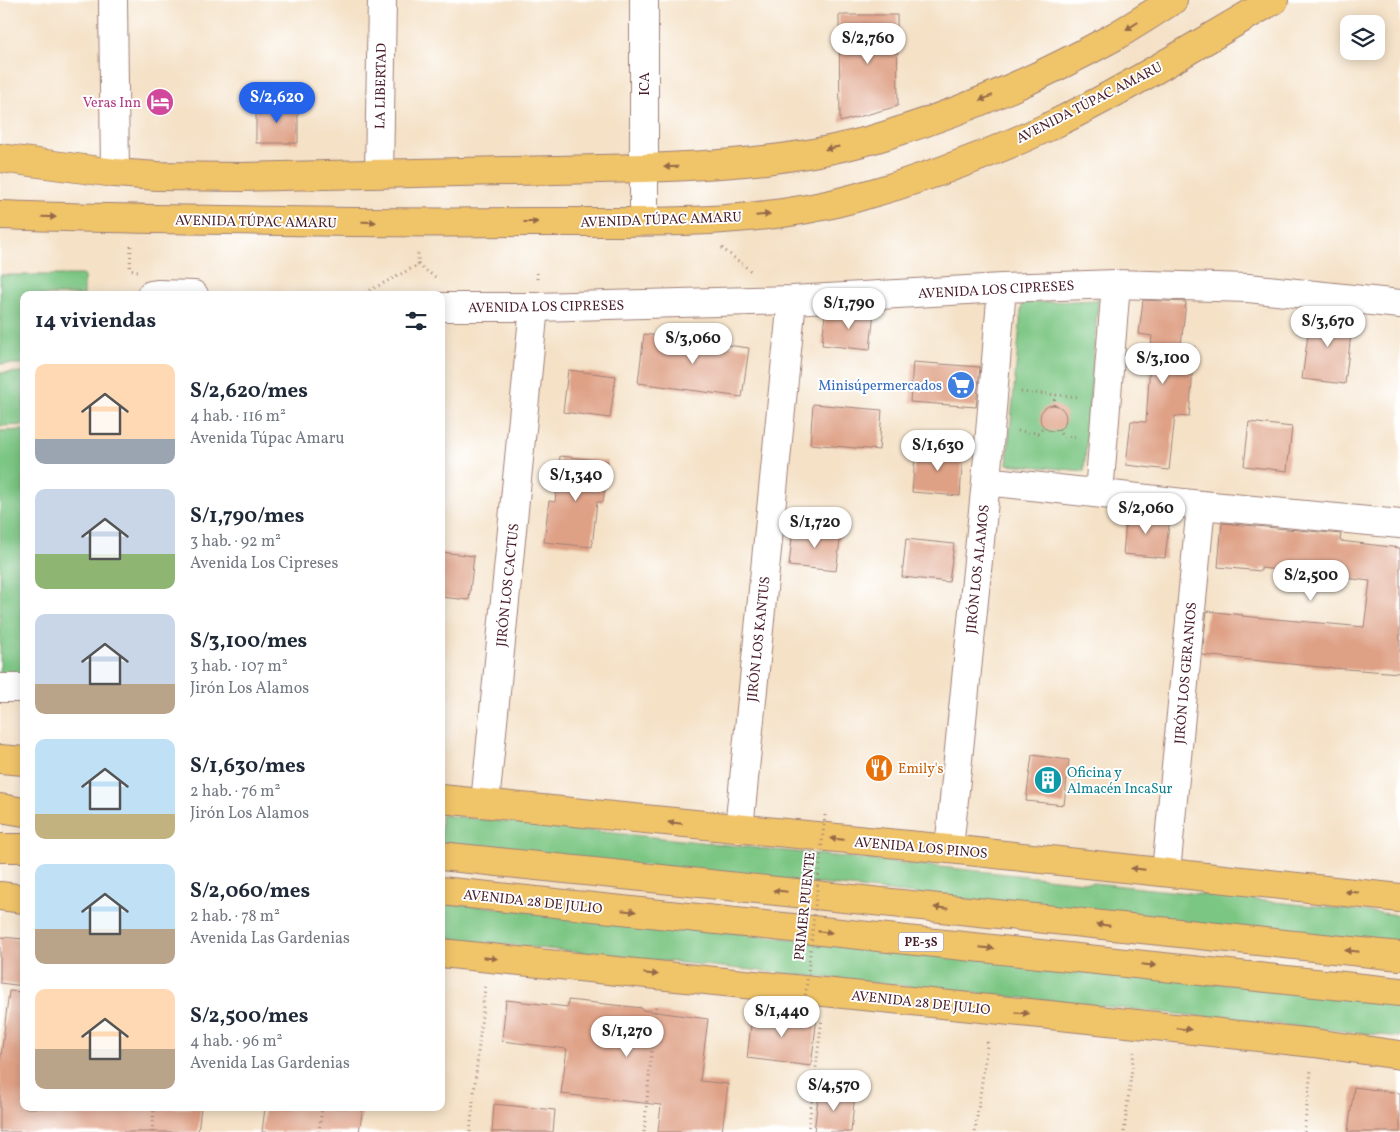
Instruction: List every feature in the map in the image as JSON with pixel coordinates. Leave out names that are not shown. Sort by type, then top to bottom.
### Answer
[{"type":"main road","points":[[0,158],[115,174],[241,177],[644,168],[703,166],[768,160],[830,149],[886,136],[944,115],[994,95],[1066,61],[1113,37],[1173,0]]},
{"type":"main road","name":"AVENIDA TÚPAC AMARU","points":[[0,215],[418,223],[714,219],[769,215],[813,208],[853,199],[940,172],[1048,127],[1099,101],[1274,0]]},
{"type":"main road","points":[[0,759],[20,761]]},
{"type":"main road","name":"AVENIDA LOS PINOS","points":[[445,800],[949,849],[1400,898]]},
{"type":"main road","points":[[0,808],[20,811]]},
{"type":"main road","points":[[0,848],[20,848]]},
{"type":"main road","points":[[445,856],[1400,956]]},
{"type":"main road","name":"AVENIDA 28 DE JULIO","points":[[445,891],[1400,992]]},
{"type":"main road","points":[[0,896],[20,898]]},
{"type":"main road","name":"AVENIDA 28 DE JULIO","points":[[445,953],[659,975],[815,996],[1138,1024],[1314,1043],[1400,1055]]},
{"type":"street","points":[[113,0],[115,174]]},
{"type":"street","name":"LA LIBERTAD","points":[[379,173],[382,0]]},
{"type":"street","name":"ICA","points":[[644,0],[644,221]]},
{"type":"street","points":[[1099,493],[1116,284]]},
{"type":"street","name":"AVENIDA LOS CIPRESES","points":[[445,308],[792,300],[1002,288],[1116,284],[1248,288],[1400,304]]},
{"type":"street","name":"JIRÓN LOS ALAMOS","points":[[949,849],[986,481],[1002,288]]},
{"type":"street","name":"JIRÓN LOS KANTUS","points":[[739,829],[792,300]]},
{"type":"street","name":"JIRÓN LOS CACTUS","points":[[486,803],[534,307]]},
{"type":"street","points":[[986,481],[1201,505],[1400,524]]},
{"type":"street","name":"JIRÓN LOS GERANIOS","points":[[1166,872],[1201,505]]},
{"type":"street","points":[[0,688],[20,688]]},
{"type":"path","points":[[132,219],[130,269],[158,275],[155,291]]},
{"type":"path","points":[[369,291],[418,265],[418,223]]},
{"type":"path","points":[[717,244],[755,274]]},
{"type":"path","points":[[994,390],[1107,399]]},
{"type":"path","points":[[1054,405],[1055,395]]},
{"type":"path","name":"PRIMER PUENTE","points":[[808,1132],[825,815]]},
{"type":"path","points":[[470,1132],[487,958]]},
{"type":"path","points":[[644,1132],[659,975]]},
{"type":"path","points":[[975,1132],[992,1010]]},
{"type":"path","points":[[1124,1132],[1138,1024]]},
{"type":"path","points":[[1304,1132],[1314,1043]]},
{"type":"path","points":[[152,1132],[154,1111]]},
{"type":"path","points":[[319,1132],[322,1111]]},
{"type":"green space","points":[[0,275],[84,275],[84,291],[20,291],[20,364],[0,364]]},
{"type":"green space","points":[[1098,300],[1084,471],[1007,464],[1022,303]]},
{"type":"green space","points":[[20,372],[20,425],[0,426],[0,373]]},
{"type":"green space","points":[[20,430],[20,677],[0,676],[0,431]]},
{"type":"green space","points":[[445,815],[1400,915],[1400,945],[445,844]]},
{"type":"green space","points":[[445,902],[1400,1002],[1400,1037],[445,938]]},
{"type":"building","points":[[839,15],[897,15],[898,106],[840,122]]},
{"type":"building","points":[[256,105],[298,105],[298,143],[256,143]]},
{"type":"building","points":[[1143,300],[1186,302],[1181,345],[1195,347],[1189,417],[1175,416],[1169,470],[1126,465],[1131,421],[1146,422],[1152,336],[1139,334]]},
{"type":"building","points":[[874,311],[870,350],[822,345],[825,314]]},
{"type":"building","points":[[1311,312],[1353,317],[1345,384],[1302,379]]},
{"type":"building","points":[[644,334],[749,348],[742,397],[638,383]]},
{"type":"building","points":[[913,362],[980,367],[976,407],[910,402]]},
{"type":"building","points":[[568,370],[616,376],[610,418],[563,412]]},
{"type":"building","points":[[813,404],[882,410],[879,450],[810,444]]},
{"type":"building","points":[[1053,405],[1062,409],[1066,418],[1062,427],[1053,431],[1044,427],[1040,418],[1044,409]]},
{"type":"building","points":[[1249,422],[1292,427],[1287,471],[1244,466]]},
{"type":"building","points":[[916,447],[963,451],[960,496],[912,492]]},
{"type":"building","points":[[560,456],[608,461],[603,502],[597,502],[592,547],[544,542],[549,501],[555,502]]},
{"type":"building","points":[[1127,512],[1170,517],[1165,558],[1123,554]]},
{"type":"building","points":[[1222,523],[1341,534],[1340,541],[1400,548],[1400,673],[1202,655],[1207,611],[1364,627],[1370,581],[1261,568],[1261,571],[1218,567]]},
{"type":"building","points":[[793,528],[841,533],[836,571],[789,566]]},
{"type":"building","points":[[906,539],[954,544],[949,582],[902,577]]},
{"type":"building","points":[[445,552],[474,556],[469,600],[445,597]]},
{"type":"building","name":"Oficina y Almacén IncaSur","points":[[1032,755],[1069,760],[1064,805],[1026,801]]},
{"type":"building","points":[[0,937],[20,939],[20,986],[0,983]]},
{"type":"building","points":[[9,991],[20,992],[20,1111],[201,1111],[198,1132],[0,1132],[0,1064]]},
{"type":"building","points":[[506,1000],[568,1007],[568,1000],[642,1008],[642,1010],[708,1019],[700,1081],[728,1084],[722,1132],[658,1132],[661,1105],[561,1094],[567,1049],[502,1041]]},
{"type":"building","points":[[753,1009],[817,1017],[811,1066],[747,1058]]},
{"type":"building","points":[[1354,1087],[1400,1093],[1400,1132],[1348,1132]]},
{"type":"building","points":[[819,1089],[855,1093],[851,1132],[814,1132]]},
{"type":"building","points":[[494,1104],[555,1110],[553,1132],[492,1132]]},
{"type":"building","points":[[265,1111],[362,1111],[359,1132],[262,1132]]},
{"type":"place","name":"Veras Inn","points":[[160,102]]},
{"type":"place","name":"Minisúpermercados","points":[[961,385]]},
{"type":"place","name":"Emily's","points":[[879,768]]},
{"type":"place","name":"Oficina y Almacén IncaSur","points":[[1048,780]]}]
